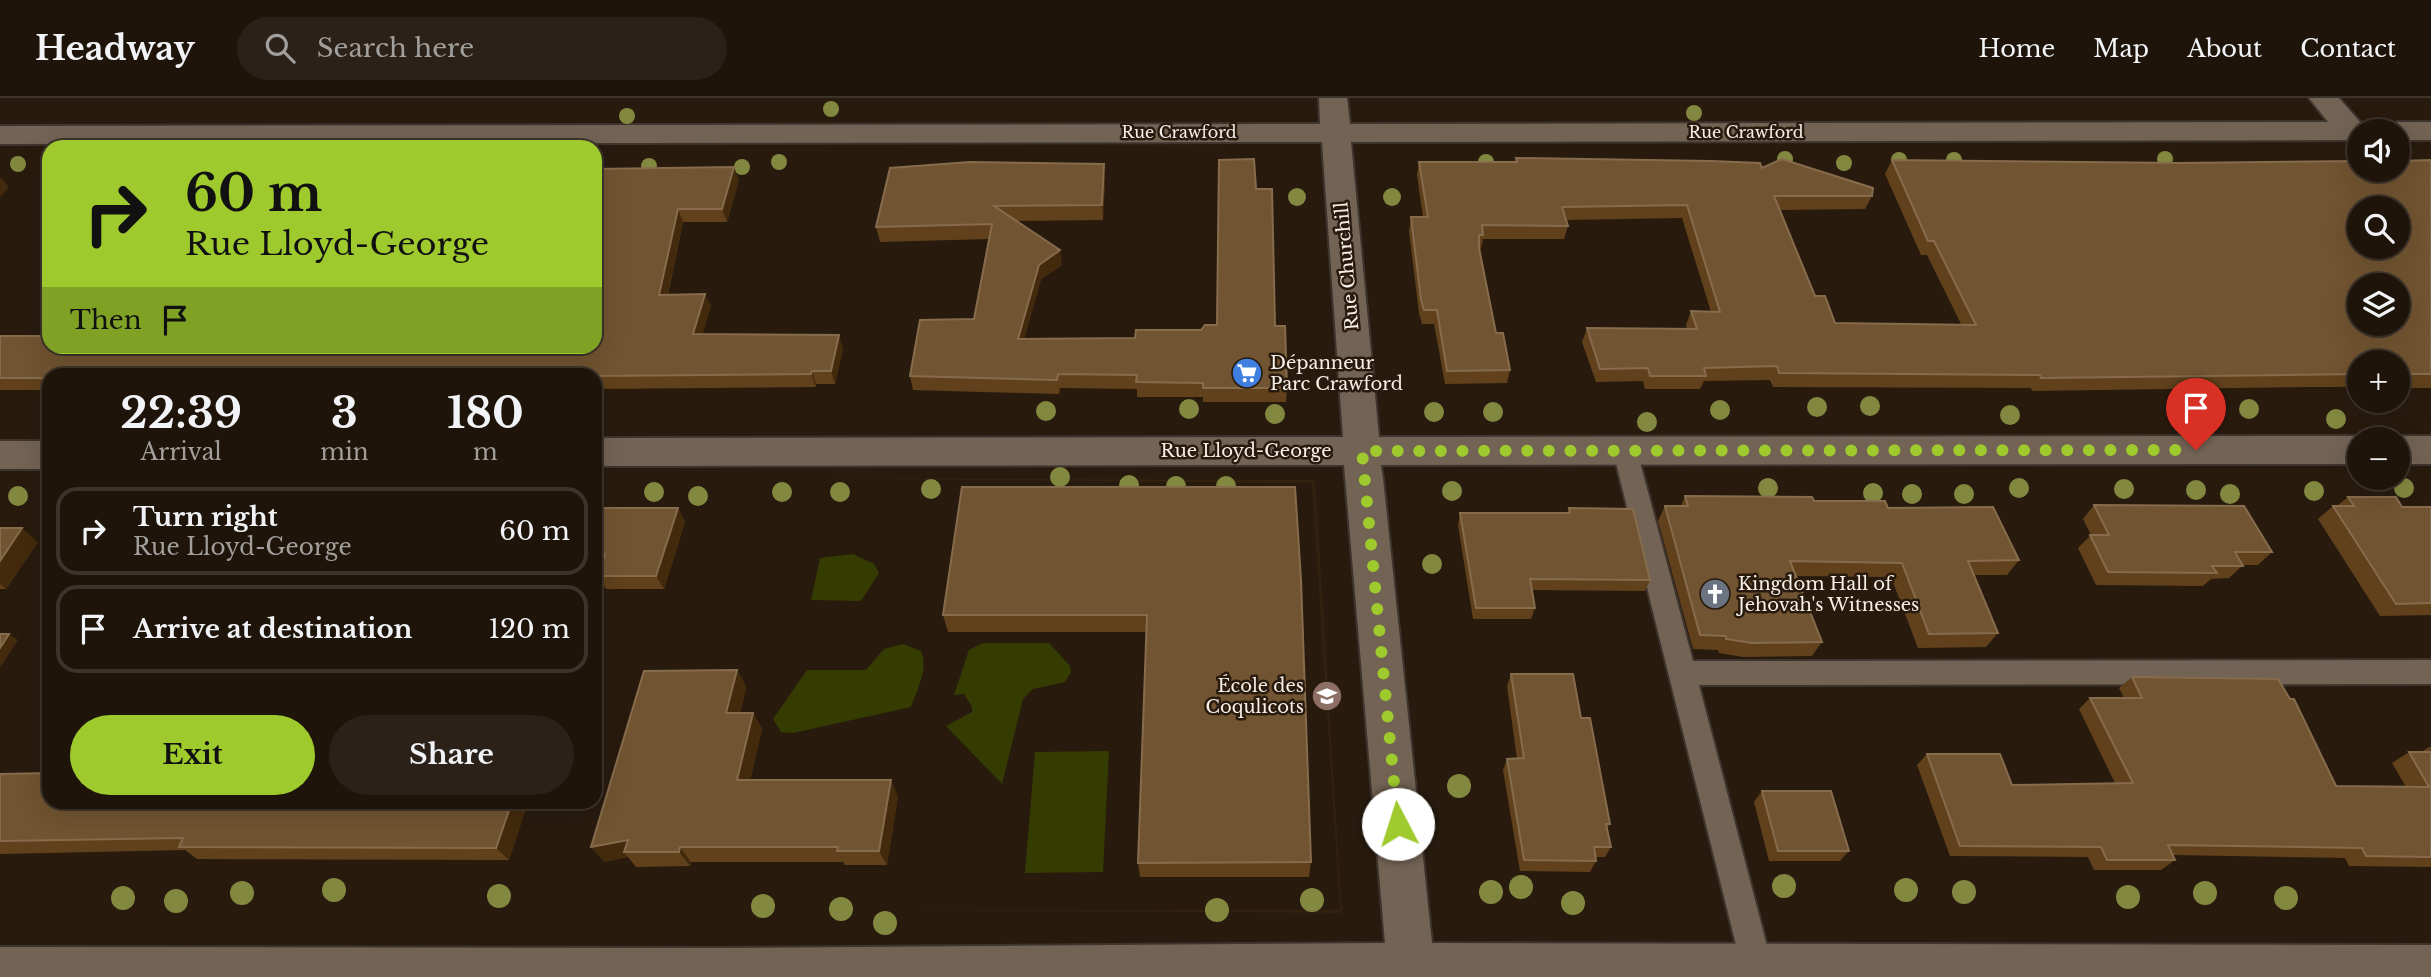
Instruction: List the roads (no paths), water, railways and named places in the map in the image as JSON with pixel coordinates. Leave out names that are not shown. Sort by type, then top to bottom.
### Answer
[{"type":"street","points":[[2323,98],[2347,122]]},
{"type":"street","name":"Rue Crawford","points":[[0,135],[1334,115],[2347,131]]},
{"type":"street","name":"Rue Churchill","points":[[1334,115],[1362,451],[1412,972]]},
{"type":"street","points":[[2410,131],[2431,131]]},
{"type":"street","name":"Rue Lloyd-George","points":[[602,452],[2347,450]]},
{"type":"street","points":[[2410,450],[2431,450]]},
{"type":"street","points":[[0,455],[42,455]]},
{"type":"street","points":[[0,971],[1412,972],[2431,969]]},
{"type":"lane","points":[[1625,451],[1757,969]]},
{"type":"lane","points":[[1682,673],[2431,672]]},
{"type":"place","name":"Dépanneur Parc Crawford","points":[[1247,373]]},
{"type":"place","name":"Kingdom Hall of Jehovah's Witnesses","points":[[1715,594]]},
{"type":"place","name":"École des Coqulicots","points":[[1327,696]]}]
